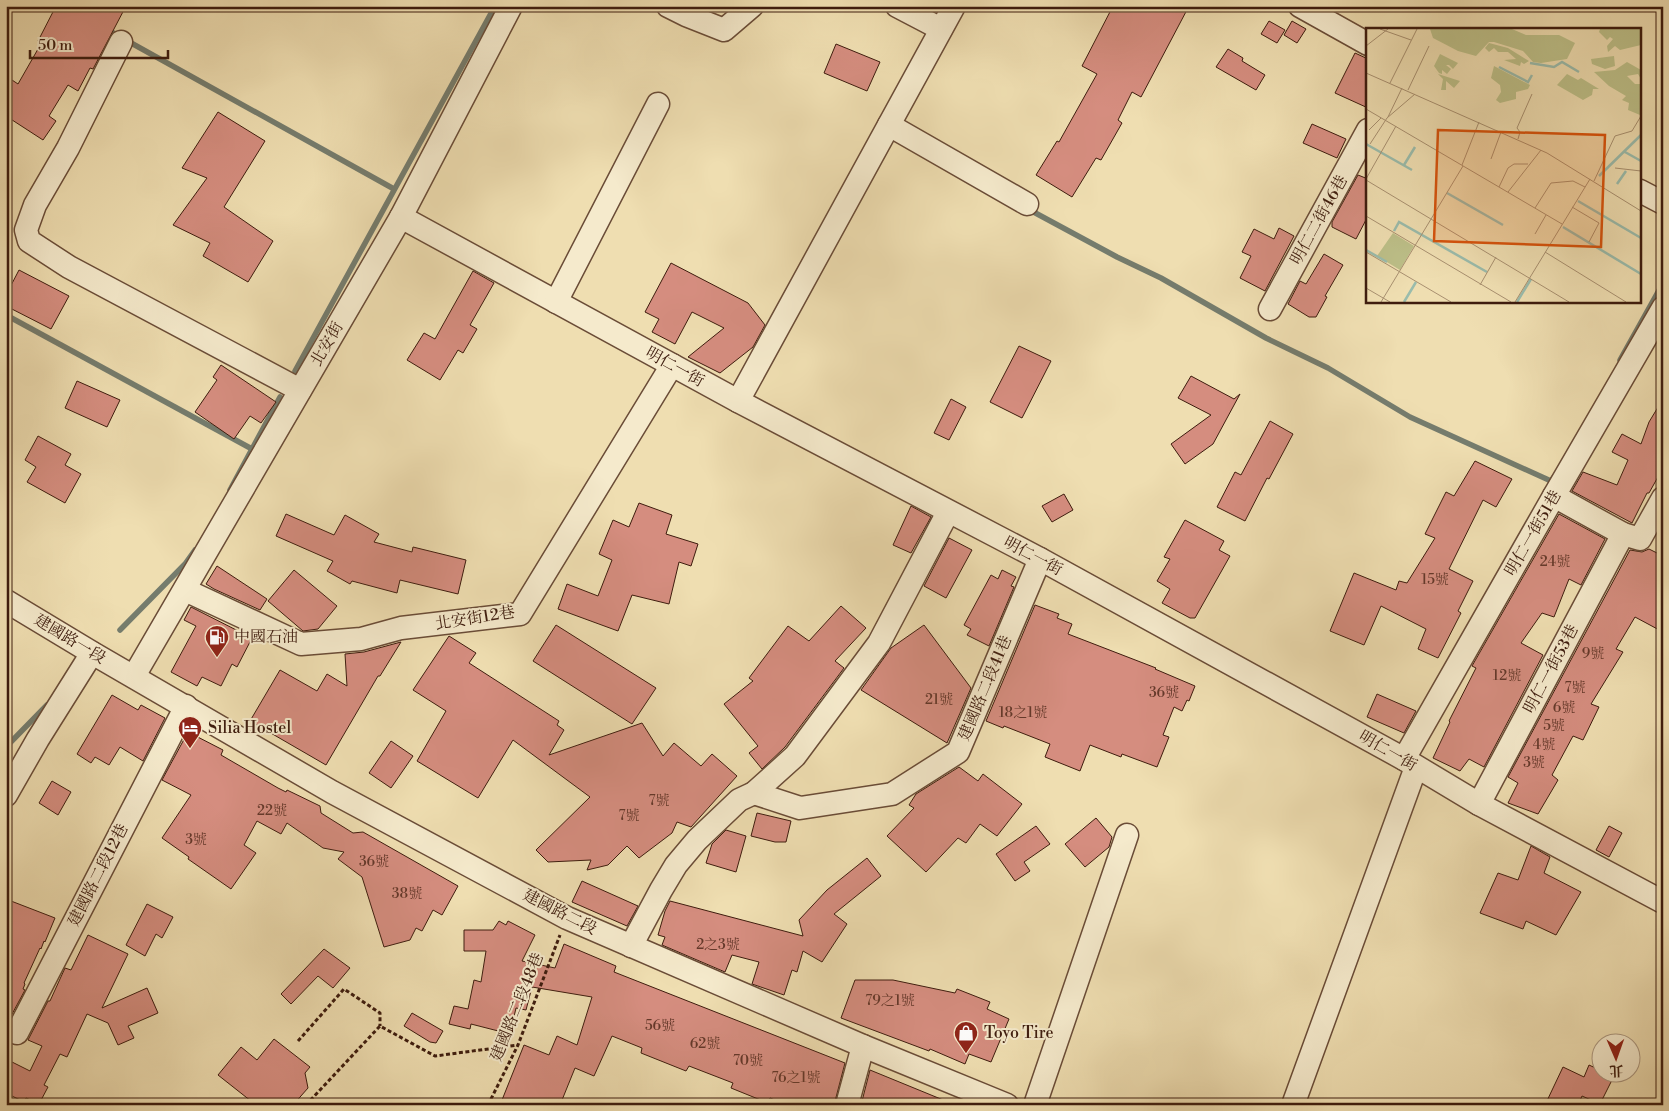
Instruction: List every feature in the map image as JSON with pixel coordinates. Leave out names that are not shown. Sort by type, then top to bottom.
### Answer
[{"type":"street","name":"北安街","points":[[134,676],[401,217],[511,6]]},
{"type":"street","points":[[668,6],[724,30],[752,6]]},
{"type":"street","points":[[897,6],[941,29]]},
{"type":"street","points":[[738,401],[954,6]]},
{"type":"street","points":[[1300,6],[1366,43]]},
{"type":"street","points":[[120,42],[68,148],[35,204],[26,230],[29,241],[69,268],[300,390]]},
{"type":"street","points":[[556,302],[658,104]]},
{"type":"street","points":[[890,126],[1027,204]]},
{"type":"street","name":"明仁二街46巷","points":[[1270,309],[1366,134]]},
{"type":"street","points":[[1642,192],[1663,203]]},
{"type":"street","name":"明仁一街","points":[[401,217],[738,401],[1040,559],[1410,763],[1480,804],[1663,902]]},
{"type":"street","name":"明仁一街51巷","points":[[1293,1105],[1410,763],[1554,496],[1663,308]]},
{"type":"street","name":"北安街12巷","points":[[185,590],[301,644],[361,639],[401,628],[520,614],[672,365]]},
{"type":"street","points":[[1554,496],[1623,534],[1640,539],[1663,498]]},
{"type":"street","points":[[631,946],[676,864],[697,840],[739,800],[754,793],[795,756],[879,643],[948,512]]},
{"type":"street","name":"明仁一街53巷","points":[[1480,804],[1623,534]]},
{"type":"street","name":"建國路二段41巷","points":[[754,793],[800,808],[892,794],[958,752],[1040,559]]},
{"type":"street","name":"建國路一段","points":[[6,601],[134,676]]},
{"type":"street","points":[[6,795],[38,739],[96,655]]},
{"type":"street","name":"建國路二段","points":[[134,676],[332,792],[567,918],[863,1046],[1007,1105]]},
{"type":"street","name":"建國路二段12巷","points":[[6,1028],[17,1033],[186,706]]},
{"type":"street","points":[[1035,1105],[1127,835]]},
{"type":"street","points":[[846,1105],[863,1046]]},
{"type":"path","name":"建國路二段48巷","points":[[488,1105],[518,1045],[567,918]]},
{"type":"path","points":[[298,1041],[344,989],[380,1014],[380,1026],[306,1105]]},
{"type":"path","points":[[380,1026],[435,1056],[518,1045]]},
{"type":"building","points":[[56,6],[126,6],[93,69],[90,68],[78,91],[68,85],[49,116],[56,121],[43,140],[6,116],[6,76],[18,84],[42,42],[38,41]]},
{"type":"building","points":[[1113,6],[1189,6],[1141,97],[1132,92],[1118,120],[1122,123],[1101,160],[1096,158],[1072,197],[1036,175],[1057,141],[1059,142],[1097,74],[1082,66]]},
{"type":"building","points":[[1269,21],[1285,30],[1277,43],[1261,34]]},
{"type":"building","points":[[1292,21],[1306,29],[1297,43],[1284,35]]},
{"type":"building","points":[[836,44],[880,62],[867,91],[824,73]]},
{"type":"building","points":[[1228,49],[1243,58],[1242,61],[1265,75],[1256,90],[1216,67]]},
{"type":"building","points":[[1355,53],[1366,58],[1366,107],[1335,93]]},
{"type":"building","points":[[218,112],[265,141],[224,207],[273,241],[248,282],[203,256],[210,243],[173,225],[207,178],[182,168]]},
{"type":"building","points":[[1312,124],[1346,139],[1337,158],[1303,143]]},
{"type":"building","points":[[1358,175],[1366,178],[1366,220],[1356,239],[1332,227],[1332,222]]},
{"type":"building","points":[[1279,228],[1294,236],[1265,291],[1240,278],[1251,256],[1242,252],[1254,229],[1274,239]]},
{"type":"building","points":[[1324,254],[1343,265],[1325,296],[1327,297],[1316,317],[1309,317],[1288,304],[1300,281],[1306,284]]},
{"type":"building","points":[[671,263],[748,303],[765,325],[753,347],[720,373],[688,357],[724,328],[692,312],[675,344],[652,332],[659,319],[645,312]]},
{"type":"building","points":[[19,270],[69,296],[51,329],[6,306],[6,295]]},
{"type":"building","points":[[473,271],[494,283],[470,325],[477,329],[463,353],[458,350],[440,380],[407,360],[424,333],[435,339]]},
{"type":"building","points":[[1019,346],[1051,361],[1022,418],[990,402]]},
{"type":"building","points":[[221,365],[276,402],[261,423],[250,416],[234,439],[195,412],[217,380],[213,377]]},
{"type":"building","points":[[1191,376],[1234,399],[1240,394],[1213,444],[1185,464],[1171,444],[1211,415],[1178,398]]},
{"type":"building","points":[[77,381],[120,400],[107,427],[65,408]]},
{"type":"building","points":[[951,399],[966,407],[949,440],[934,433]]},
{"type":"building","points":[[1663,399],[1663,468],[1649,493],[1647,493],[1632,523],[1572,491],[1583,472],[1617,485],[1628,460],[1612,452],[1622,434],[1641,444],[1649,422]]},
{"type":"building","points":[[1270,421],[1293,434],[1269,479],[1267,478],[1245,521],[1217,507],[1235,472],[1241,475]]},
{"type":"building","points":[[38,436],[71,454],[65,465],[81,474],[65,503],[27,482],[36,467],[25,460]]},
{"type":"building","points":[[1475,461],[1512,479],[1496,507],[1483,500],[1449,569],[1473,581],[1458,611],[1461,613],[1438,658],[1418,649],[1426,629],[1381,606],[1364,645],[1330,631],[1354,573],[1396,590],[1399,581],[1407,583],[1435,538],[1425,534],[1446,492],[1454,496]]},
{"type":"building","points":[[1064,494],[1073,510],[1052,522],[1042,506]]},
{"type":"building","points":[[639,503],[672,515],[666,534],[698,544],[691,566],[679,562],[669,604],[632,595],[618,631],[558,609],[567,584],[598,596],[612,560],[599,554],[613,520],[629,527]]},
{"type":"building","points":[[911,506],[931,517],[911,553],[893,545]]},
{"type":"building","points":[[286,514],[334,535],[345,515],[379,534],[374,542],[412,552],[413,547],[466,560],[458,594],[400,580],[397,593],[352,581],[350,584],[327,571],[333,561],[276,536]]},
{"type":"building","points":[[1559,514],[1605,539],[1581,585],[1569,579],[1554,617],[1542,613],[1521,643],[1543,655],[1484,767],[1469,759],[1460,771],[1433,758],[1449,721],[1476,668],[1472,666]]},
{"type":"building","points":[[1185,520],[1224,541],[1219,550],[1230,556],[1195,618],[1190,618],[1162,603],[1170,589],[1157,581],[1170,559],[1164,557]]},
{"type":"building","points":[[949,538],[972,550],[946,598],[924,586]]},
{"type":"building","points":[[1649,549],[1663,556],[1663,632],[1635,617],[1616,649],[1623,652],[1591,704],[1599,707],[1583,740],[1573,736],[1552,775],[1558,780],[1538,814],[1508,803],[1518,783],[1508,777],[1630,550],[1642,552]]},
{"type":"building","points":[[217,566],[267,599],[260,610],[206,584]]},
{"type":"building","points":[[294,570],[337,606],[318,629],[303,631],[268,601]]},
{"type":"building","points":[[1002,570],[1016,577],[1011,586],[1014,587],[989,646],[967,635],[971,629],[964,625],[991,575],[998,579]]},
{"type":"building","points":[[1035,605],[1059,614],[1057,618],[1072,624],[1068,634],[1156,668],[1195,686],[1189,701],[1187,700],[1182,711],[1174,707],[1163,735],[1169,737],[1157,767],[1122,754],[1121,757],[1090,745],[1080,771],[1045,757],[1050,744],[986,721]]},
{"type":"building","points":[[841,606],[866,628],[835,661],[844,668],[785,747],[762,769],[749,753],[758,746],[724,704],[753,681],[749,678],[788,626],[809,641]]},
{"type":"building","points":[[191,607],[252,638],[237,667],[232,664],[221,686],[202,677],[197,686],[171,672],[196,626],[184,620]]},
{"type":"building","points":[[556,625],[656,688],[632,724],[533,661]]},
{"type":"building","points":[[924,625],[971,688],[947,743],[861,690],[891,648]]},
{"type":"building","points":[[449,636],[476,653],[469,663],[559,721],[557,725],[564,730],[549,755],[642,723],[663,756],[674,743],[701,766],[712,754],[737,776],[691,827],[677,822],[672,833],[639,858],[627,846],[608,865],[587,870],[591,860],[548,862],[536,850],[590,797],[513,740],[478,798],[417,761],[446,711],[413,690]]},
{"type":"building","points":[[401,642],[380,676],[378,676],[326,765],[250,721],[280,670],[317,691],[327,674],[347,686],[345,654],[364,652]]},
{"type":"building","points":[[1377,694],[1416,711],[1404,733],[1367,717]]},
{"type":"building","points":[[112,695],[138,710],[141,705],[165,718],[143,761],[120,747],[109,765],[95,757],[91,763],[77,754]]},
{"type":"building","points":[[188,732],[223,750],[221,755],[278,788],[286,792],[287,790],[320,806],[321,813],[353,833],[363,832],[458,886],[442,915],[433,910],[422,931],[416,928],[410,940],[384,947],[362,877],[338,859],[344,852],[323,848],[287,823],[281,834],[257,821],[244,845],[256,853],[231,889],[188,859],[189,857],[162,838],[191,795],[162,780]]},
{"type":"building","points":[[391,741],[413,756],[391,788],[369,773]]},
{"type":"building","points":[[959,767],[978,781],[983,774],[1022,804],[997,836],[980,824],[966,843],[958,838],[926,872],[887,836],[914,808],[909,805],[916,794]]},
{"type":"building","points":[[52,781],[71,792],[58,815],[39,803]]},
{"type":"building","points":[[757,813],[791,821],[786,842],[775,842],[751,836]]},
{"type":"building","points":[[1096,818],[1112,837],[1109,847],[1085,867],[1065,844]]},
{"type":"building","points":[[1036,826],[1050,844],[1024,862],[1030,871],[1015,881],[996,854]]},
{"type":"building","points":[[1609,826],[1622,833],[1609,857],[1596,850]]},
{"type":"building","points":[[726,830],[746,836],[736,872],[706,863],[712,844]]},
{"type":"building","points":[[1531,846],[1550,857],[1544,873],[1581,892],[1556,935],[1526,921],[1523,929],[1480,913],[1498,873],[1518,880]]},
{"type":"building","points":[[867,858],[881,876],[834,914],[847,924],[822,962],[803,951],[797,972],[792,970],[784,995],[752,984],[759,962],[732,955],[725,972],[662,945],[665,937],[658,935],[670,901],[803,936],[799,920],[827,890]]},
{"type":"building","points":[[582,881],[638,906],[627,926],[572,902]]},
{"type":"building","points":[[11,901],[55,918],[24,983],[23,989],[25,990],[11,1016],[6,1015],[6,913]]},
{"type":"building","points":[[147,904],[173,917],[162,938],[156,934],[145,956],[126,945]]},
{"type":"building","points":[[499,921],[506,925],[508,921],[535,935],[522,961],[555,968],[564,944],[616,966],[614,972],[845,1063],[834,1105],[787,1105],[770,1098],[768,1103],[731,1088],[733,1083],[689,1066],[686,1071],[641,1053],[642,1048],[612,1036],[594,1076],[575,1068],[560,1105],[500,1105],[524,1045],[549,1055],[557,1036],[577,1045],[592,997],[532,987],[526,1010],[516,1008],[510,1034],[471,1024],[470,1029],[449,1024],[454,1006],[468,1009],[474,980],[481,982],[486,951],[464,951],[464,930],[493,930]]},
{"type":"building","points":[[88,935],[128,954],[102,1008],[147,988],[158,1013],[128,1026],[134,1038],[118,1045],[108,1023],[87,1014],[67,1057],[60,1054],[44,1085],[48,1087],[39,1104],[26,1098],[24,1102],[6,1093],[6,1059],[30,1071],[42,1046],[28,1040],[48,1001],[50,1001],[65,968],[71,970]]},
{"type":"building","points":[[324,949],[350,968],[333,988],[318,976],[291,1004],[281,994]]},
{"type":"building","points":[[855,980],[893,980],[955,993],[957,989],[990,1002],[987,1009],[1009,1019],[991,1062],[969,1054],[965,1064],[930,1049],[929,1051],[841,1018]]},
{"type":"building","points":[[412,1013],[443,1031],[436,1043],[430,1042],[404,1026]]},
{"type":"building","points":[[274,1039],[310,1067],[305,1073],[308,1088],[293,1105],[256,1105],[218,1075],[241,1047],[257,1060]]},
{"type":"building","points":[[1589,1065],[1592,1066],[1592,1084],[1610,1084],[1600,1104],[1582,1096],[1578,1105],[1545,1105],[1563,1067],[1584,1077]]},
{"type":"building","points":[[870,1070],[953,1104],[953,1105],[861,1105]]},
{"type":"waterway","points":[[295,371],[495,6]]},
{"type":"waterway","points":[[106,29],[394,189]]},
{"type":"waterway","points":[[1028,209],[1117,257],[1161,278],[1266,338],[1328,368],[1410,417],[1551,481],[1554,477]]},
{"type":"waterway","points":[[1620,360],[1663,283]]},
{"type":"waterway","points":[[6,315],[252,449]]},
{"type":"waterway","points":[[230,490],[280,397]]},
{"type":"waterway","points":[[120,630],[185,564],[195,550]]},
{"type":"waterway","points":[[6,747],[47,705]]},
{"type":"place","name":"中國石油","points":[[217,658]]},
{"type":"place","name":"Silia Hostel","points":[[190,749]]},
{"type":"place","name":"Toyo Tire","points":[[966,1054]]}]
